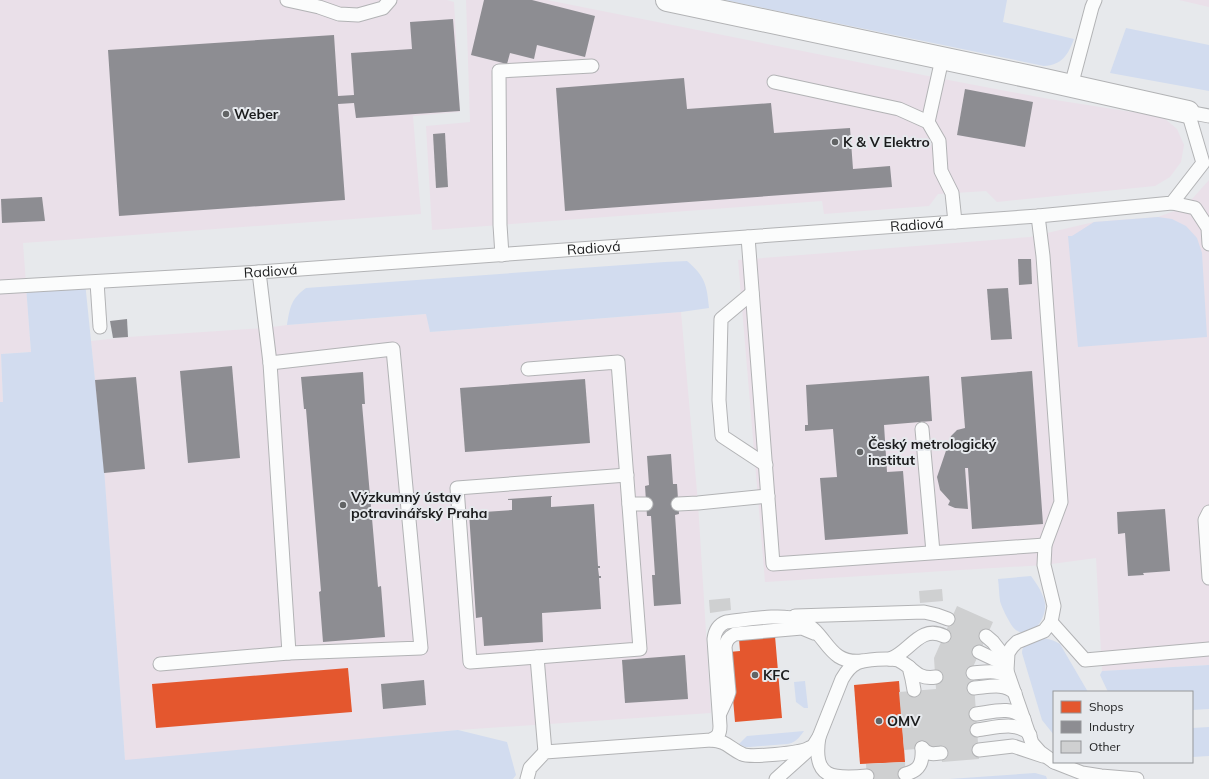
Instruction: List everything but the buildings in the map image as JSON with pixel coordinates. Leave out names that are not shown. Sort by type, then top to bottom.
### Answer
[{"type":"street","points":[[667,0],[1045,80],[1188,112]]},
{"type":"lane","points":[[287,0],[319,7],[339,14],[358,15],[383,8],[390,0]]},
{"type":"lane","points":[[1072,86],[1092,6],[1095,0]]},
{"type":"lane","points":[[928,122],[942,58]]},
{"type":"lane","points":[[502,255],[500,225],[498,71],[592,66]]},
{"type":"lane","points":[[774,82],[899,109],[928,122],[939,141],[941,171],[952,193],[955,222]]},
{"type":"lane","points":[[1172,203],[1202,163],[1188,112],[1209,116]]},
{"type":"lane","name":"Radiová","points":[[0,287],[259,272],[502,255],[1038,216],[1172,203],[1195,208],[1208,228],[1209,244]]},
{"type":"lane","points":[[1008,674],[1008,653],[1012,647],[1017,642],[1031,635],[1044,631],[1051,622],[1054,606],[1044,565],[1045,545],[1061,502],[1043,256],[1038,216]]},
{"type":"lane","points":[[748,237],[773,564],[1045,545]]},
{"type":"lane","points":[[259,272],[270,363],[289,653]]},
{"type":"lane","points":[[97,282],[100,327]]},
{"type":"lane","points":[[752,293],[721,319],[719,400],[722,436],[766,465]]},
{"type":"lane","points":[[160,664],[289,653],[421,648],[394,349],[270,363]]},
{"type":"lane","points":[[528,369],[618,362],[627,475],[640,649],[470,662],[457,488],[627,475]]},
{"type":"lane","points":[[922,429],[933,552]]},
{"type":"lane","points":[[678,504],[768,496]]},
{"type":"lane","points":[[629,504],[646,504]]},
{"type":"lane","points":[[1209,512],[1205,520],[1209,578]]},
{"type":"lane","points":[[711,740],[719,734],[720,716],[714,639],[717,628],[721,624],[726,622],[788,617],[924,612],[937,615],[949,620],[944,618],[938,620],[902,653],[890,659]]},
{"type":"lane","points":[[788,617],[802,621],[811,626],[840,658],[851,662],[890,659],[897,660],[914,681],[922,677],[936,677]]},
{"type":"lane","points":[[1051,622],[1085,660],[1209,649]]},
{"type":"lane","points":[[720,716],[728,692],[725,647],[731,636],[735,634],[802,628],[822,638]]},
{"type":"lane","points":[[918,638],[930,633],[944,636]]},
{"type":"lane","points":[[986,636],[996,646],[1036,747],[1052,761]]},
{"type":"lane","points":[[979,652],[998,661],[1008,674]]},
{"type":"lane","points":[[537,657],[545,752]]},
{"type":"lane","points":[[862,661],[851,668],[842,679],[816,741],[816,751],[820,766],[824,771],[832,776],[840,778],[867,776]]},
{"type":"lane","points":[[973,674],[998,672],[1006,675],[1008,674]]},
{"type":"lane","points":[[974,688],[1003,686],[1015,693]]},
{"type":"lane","points":[[976,714],[1010,710],[1024,719]]},
{"type":"lane","points":[[977,730],[1013,726],[1023,729],[1030,735]]},
{"type":"lane","points":[[527,779],[530,768],[540,755],[545,752],[711,740],[725,743],[736,751],[749,756],[806,750],[816,741]]},
{"type":"lane","points":[[776,779],[816,741]]},
{"type":"lane","points":[[979,750],[1013,746],[1052,761]]},
{"type":"lane","points":[[906,774],[915,771],[920,766],[923,757],[922,748],[932,754],[941,753]]},
{"type":"lane","points":[[1057,763],[1082,773],[1137,779]]},
{"type":"shaded area","points":[[0,0],[447,0],[454,2],[460,112],[413,116],[421,214],[23,243],[31,352],[1,354],[3,402],[0,402]]},
{"type":"shaded area","points":[[466,0],[547,0],[938,78],[1049,99],[1164,118],[1177,129],[1184,145],[1181,162],[1170,177],[1155,186],[997,202],[986,191],[938,194],[929,206],[824,214],[822,201],[432,230],[426,126],[470,122]]},
{"type":"shaded area","points":[[725,0],[1007,0],[1003,22],[1074,39],[1064,58],[1055,64],[1044,66]]},
{"type":"shaded area","points":[[1179,0],[1209,0],[1209,7]]},
{"type":"shaded area","points":[[1126,28],[1209,45],[1209,91],[1110,73]]},
{"type":"shaded area","points":[[1209,180],[1209,665],[1102,671],[1096,558],[1044,565],[765,582],[738,260],[1030,237],[1094,222],[1158,217],[1174,211],[1192,199]]},
{"type":"shaded area","points":[[1158,217],[1172,219],[1186,226],[1197,238],[1202,253],[1207,337],[1078,347],[1068,236],[1072,236],[1094,222]]},
{"type":"shaded area","points":[[687,261],[698,271],[704,282],[709,308],[681,312],[430,332],[426,314],[287,325],[289,313],[294,300],[306,288]]},
{"type":"shaded area","points":[[85,282],[104,468],[125,760],[458,730],[507,742],[516,775],[513,779],[0,779],[0,402],[3,402],[1,354],[31,352],[26,286]]},
{"type":"shaded area","points":[[681,312],[698,503],[711,713],[458,730],[125,761],[104,473],[91,341],[427,314],[430,332]]},
{"type":"shaded area","points":[[1031,576],[1038,585],[1043,596],[1045,609],[1044,615],[1037,626],[1028,633],[1022,633],[1014,628],[1002,607],[998,579]]},
{"type":"shaded area","points":[[1033,638],[1040,638],[1060,644],[1087,691],[1053,691],[1053,734],[1042,720],[1022,653],[1025,644]]},
{"type":"shaded area","points":[[1209,665],[1209,709],[1193,710],[1193,691],[1108,691],[1100,675],[1102,671]]},
{"type":"shaded area","points":[[805,681],[808,708],[804,708],[796,702],[794,682]]},
{"type":"shaded area","points":[[1209,727],[1209,756],[1193,757],[1193,728]]},
{"type":"shaded area","points":[[804,731],[797,740],[787,744],[745,747],[739,744],[747,736]]},
{"type":"shaded area","points":[[1035,773],[1046,776],[1047,779],[949,779]]},
{"type":"place","name":"Weber","points":[[226,114]]},
{"type":"place","name":"K & V Elektro","points":[[835,142]]},
{"type":"place","name":"Český metrologický institut","points":[[860,452]]},
{"type":"place","name":"Výzkumný ústav potravinářský Praha","points":[[343,505]]},
{"type":"place","name":"KFC","points":[[755,675]]},
{"type":"place","name":"OMV","points":[[879,721]]}]
